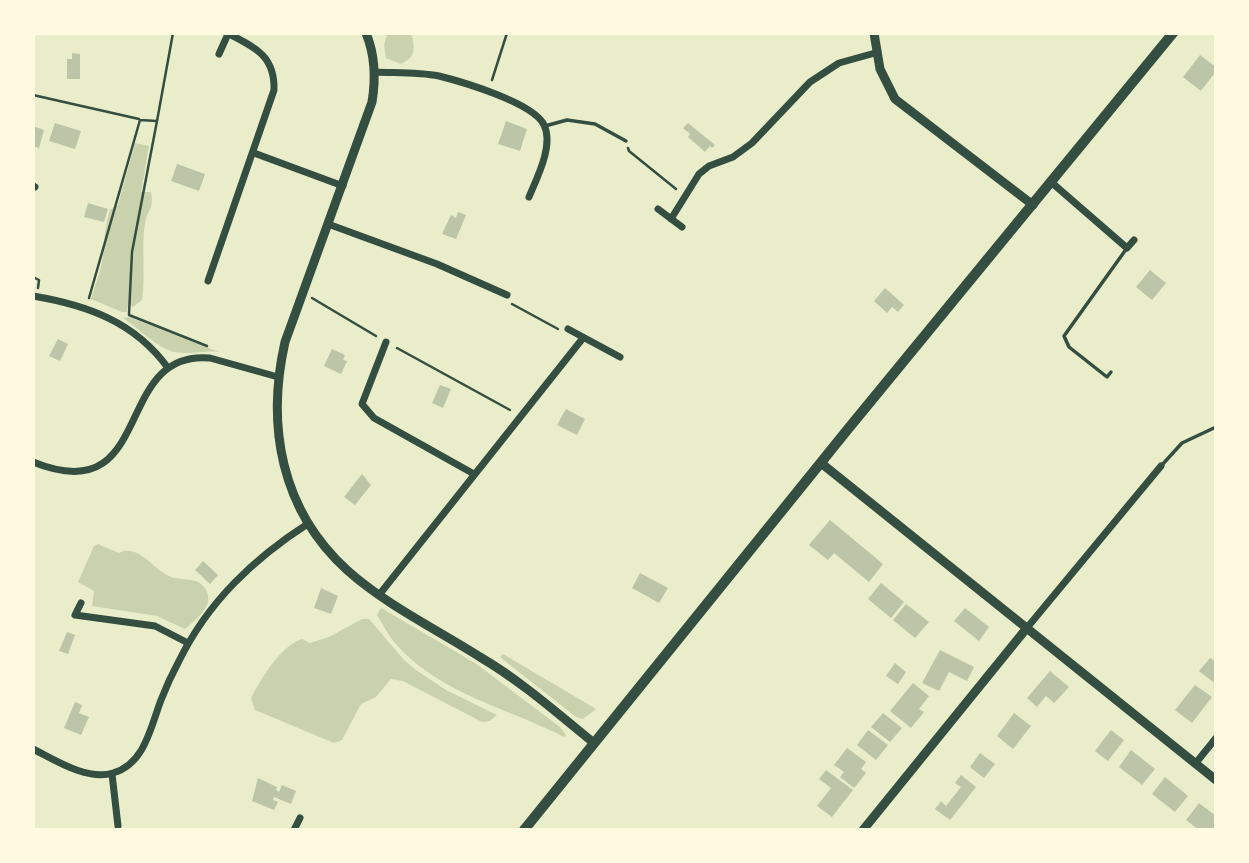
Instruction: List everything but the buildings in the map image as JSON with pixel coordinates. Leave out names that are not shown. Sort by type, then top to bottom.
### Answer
[{"type":"main road","points":[[524,830],[1173,33]]},
{"type":"street","points":[[366,33],[375,72],[372,102],[285,342],[278,377],[278,444],[290,486],[309,523],[337,561],[379,594],[512,678],[594,743]]},
{"type":"street","points":[[874,33],[875,53],[889,90],[901,105],[1033,205]]},
{"type":"street","points":[[208,281],[272,101],[274,74],[258,49],[227,34],[219,54]]},
{"type":"street","points":[[671,219],[699,174],[752,144],[810,82],[839,63],[875,53]]},
{"type":"street","points":[[375,72],[439,76],[489,91],[536,114],[545,126],[547,137],[543,165],[529,197]]},
{"type":"street","points":[[254,153],[342,186]]},
{"type":"street","points":[[1051,182],[1127,248],[1134,240]]},
{"type":"street","points":[[658,209],[682,227]]},
{"type":"street","points":[[328,224],[437,264],[506,295]]},
{"type":"street","points":[[33,296],[63,301],[98,313],[138,335],[155,351],[167,368]]},
{"type":"street","points":[[568,329],[620,357]]},
{"type":"street","points":[[379,594],[583,338]]},
{"type":"street","points":[[386,342],[362,404],[374,418],[474,474]]},
{"type":"street","points":[[33,462],[57,471],[73,473],[106,461],[121,446],[151,384],[167,368],[183,360],[199,357],[278,377]]},
{"type":"street","points":[[821,463],[1216,780]]},
{"type":"street","points":[[863,830],[1161,466]]},
{"type":"street","points":[[33,748],[63,764],[99,774],[112,774],[131,763],[141,750],[188,643],[218,601],[243,572],[309,523]]},
{"type":"street","points":[[81,603],[75,615],[155,626],[188,643]]},
{"type":"street","points":[[1195,764],[1216,738]]},
{"type":"street","points":[[112,774],[118,826]]},
{"type":"street","points":[[294,830],[300,818]]},
{"type":"lane","points":[[545,126],[567,120],[595,124],[626,141]]},
{"type":"lane","points":[[1111,372],[1107,377],[1069,347],[1064,336],[1127,248]]},
{"type":"lane","points":[[1161,466],[1182,443],[1216,427]]},
{"type":"path","points":[[129,314],[132,253],[173,33]]},
{"type":"path","points":[[489,91],[507,33]]},
{"type":"path","points":[[33,95],[140,120],[157,121]]},
{"type":"path","points":[[86,308],[140,120]]},
{"type":"path","points":[[626,141],[629,151],[686,198]]},
{"type":"path","points":[[303,293],[522,417]]},
{"type":"path","points":[[506,295],[512,305],[562,331],[568,329]]},
{"type":"path","points":[[98,313],[129,314],[231,356],[230,364]]},
{"type":"green space","points":[[407,33],[412,36],[413,53],[401,64],[386,58],[384,45],[387,35]]},
{"type":"green space","points":[[135,143],[149,146],[141,192],[151,192],[152,203],[144,232],[142,300],[133,307],[128,304],[127,312],[122,312],[91,299],[101,266],[108,216],[110,210],[118,205]]},
{"type":"green space","points":[[129,317],[219,352],[186,353],[169,350],[123,318]]},
{"type":"green space","points":[[98,544],[119,553],[133,552],[171,577],[198,582],[208,595],[207,605],[185,629],[157,616],[92,606],[94,591],[78,582],[94,546]]},
{"type":"green space","points":[[381,608],[475,663],[560,727],[566,735],[564,737],[474,698],[432,675],[392,640],[377,615]]},
{"type":"green space","points":[[362,619],[369,619],[416,670],[446,690],[497,715],[490,721],[482,722],[403,681],[391,679],[376,697],[361,704],[342,740],[334,743],[255,710],[251,698],[272,664],[286,649],[302,639],[310,643],[329,637]]},
{"type":"green space","points":[[503,654],[596,709],[583,719],[576,717],[500,657]]}]
